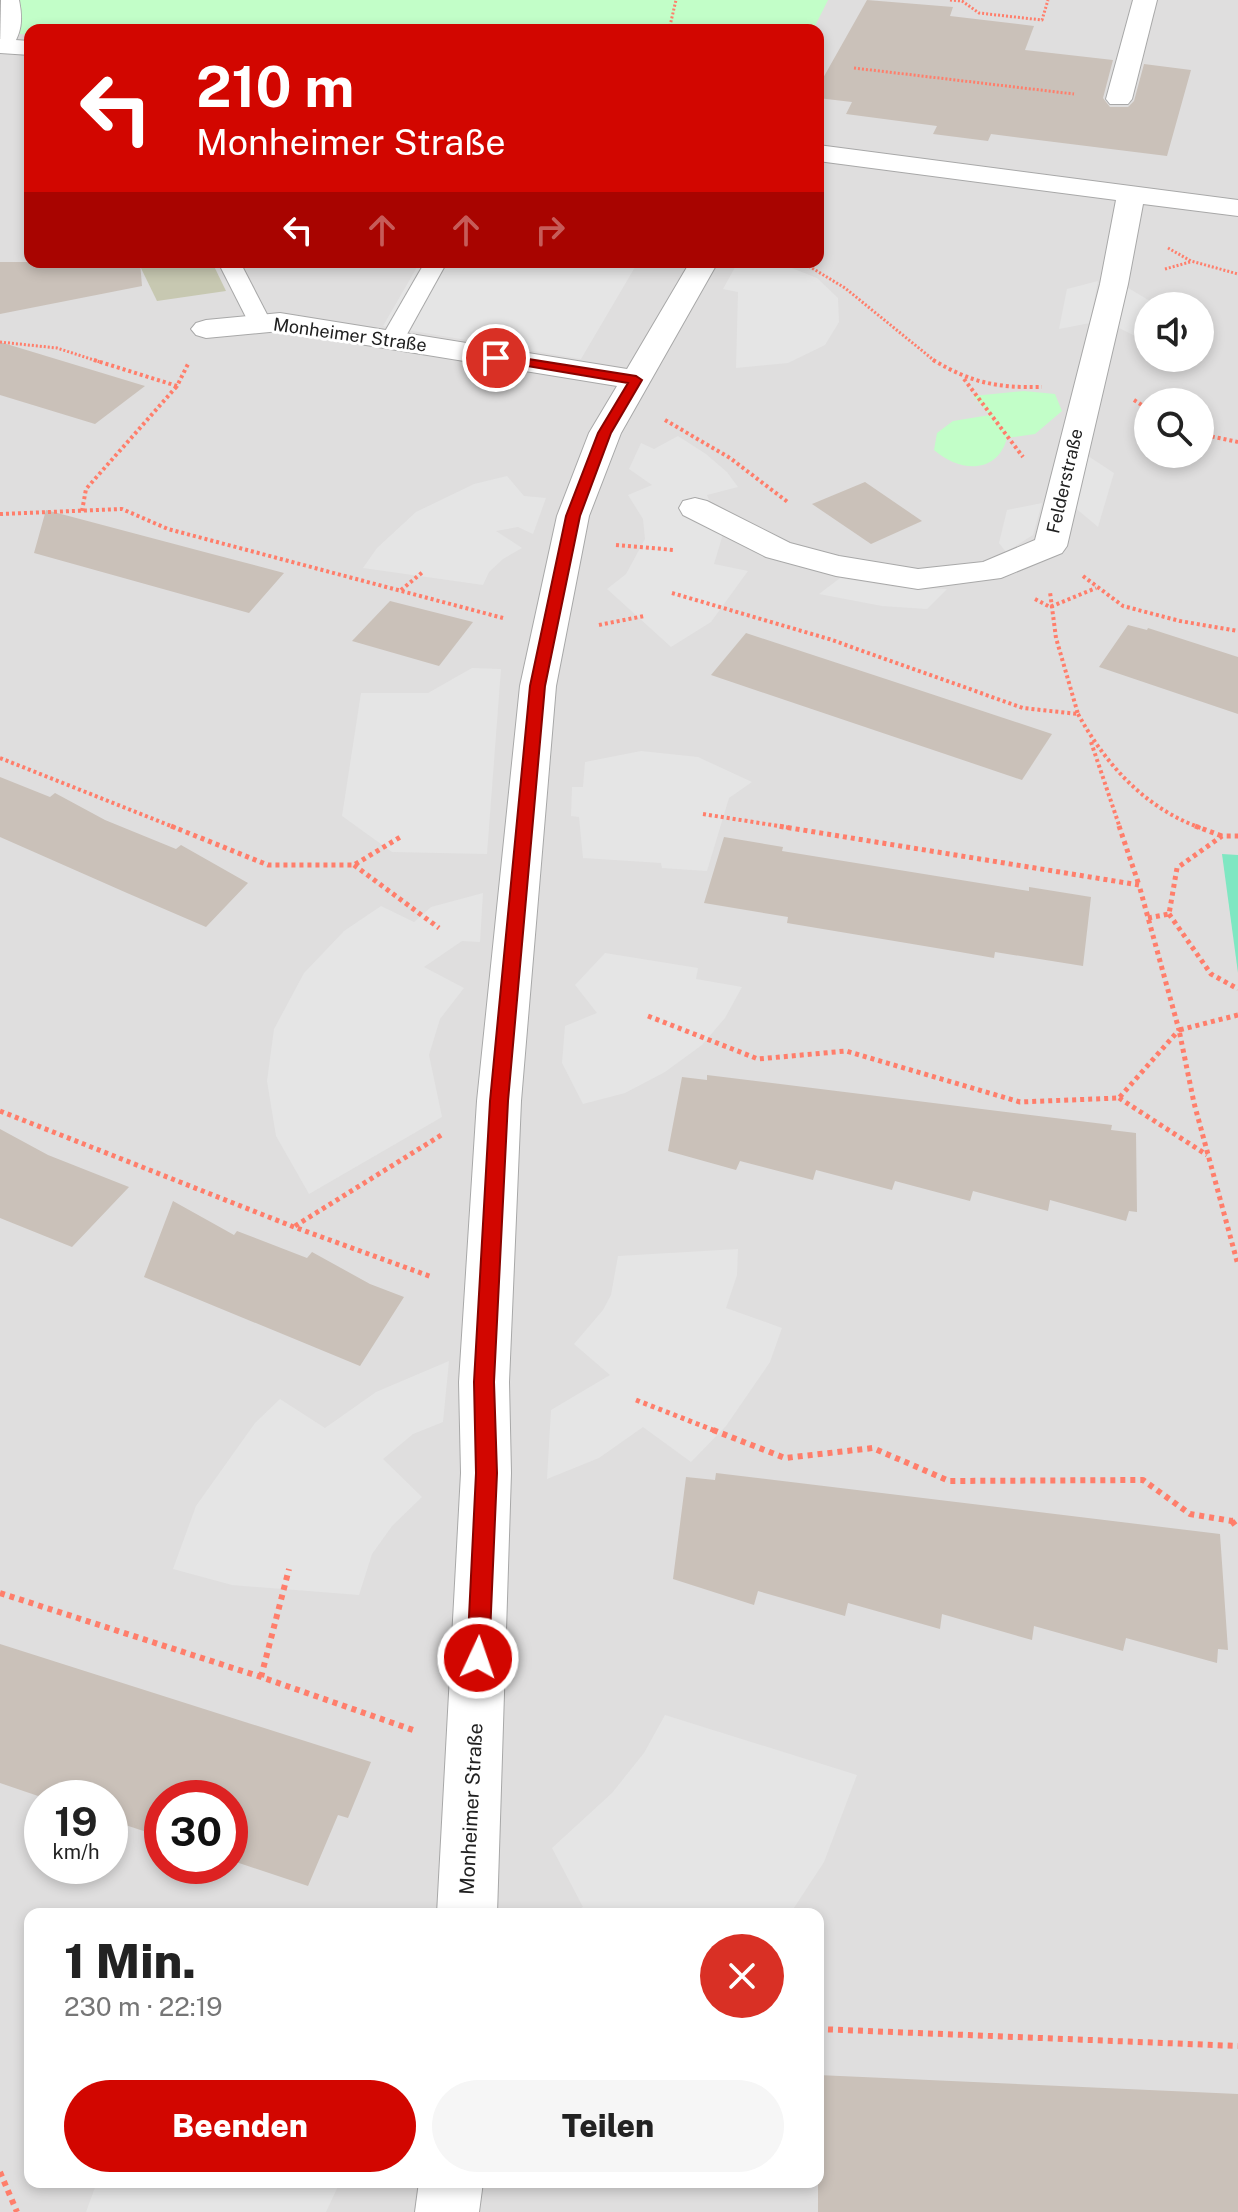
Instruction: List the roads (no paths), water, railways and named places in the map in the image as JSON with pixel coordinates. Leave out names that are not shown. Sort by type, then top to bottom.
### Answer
[{"type":"street","points":[[1119,99],[1145,0]]},
{"type":"street","points":[[1,46],[24,48]]},
{"type":"street","points":[[824,154],[1129,208],[1238,208]]},
{"type":"street","name":"Felderstraße","points":[[695,508],[778,550],[836,566],[918,579],[989,571],[1050,546],[1129,208]]},
{"type":"street","name":"Monheimer Straße","points":[[467,1908],[486,1473],[484,1382],[499,1101],[538,686],[573,516],[605,433],[701,268]]},
{"type":"street","name":"Monheimer Straße","points":[[206,329],[280,322],[392,340],[631,388]]},
{"type":"street","points":[[447,2212],[450,2188]]},
{"type":"lane","points":[[1,46],[11,36],[14,23],[10,0]]},
{"type":"lane","points":[[232,268],[260,324]]},
{"type":"lane","points":[[392,340],[433,268]]}]
